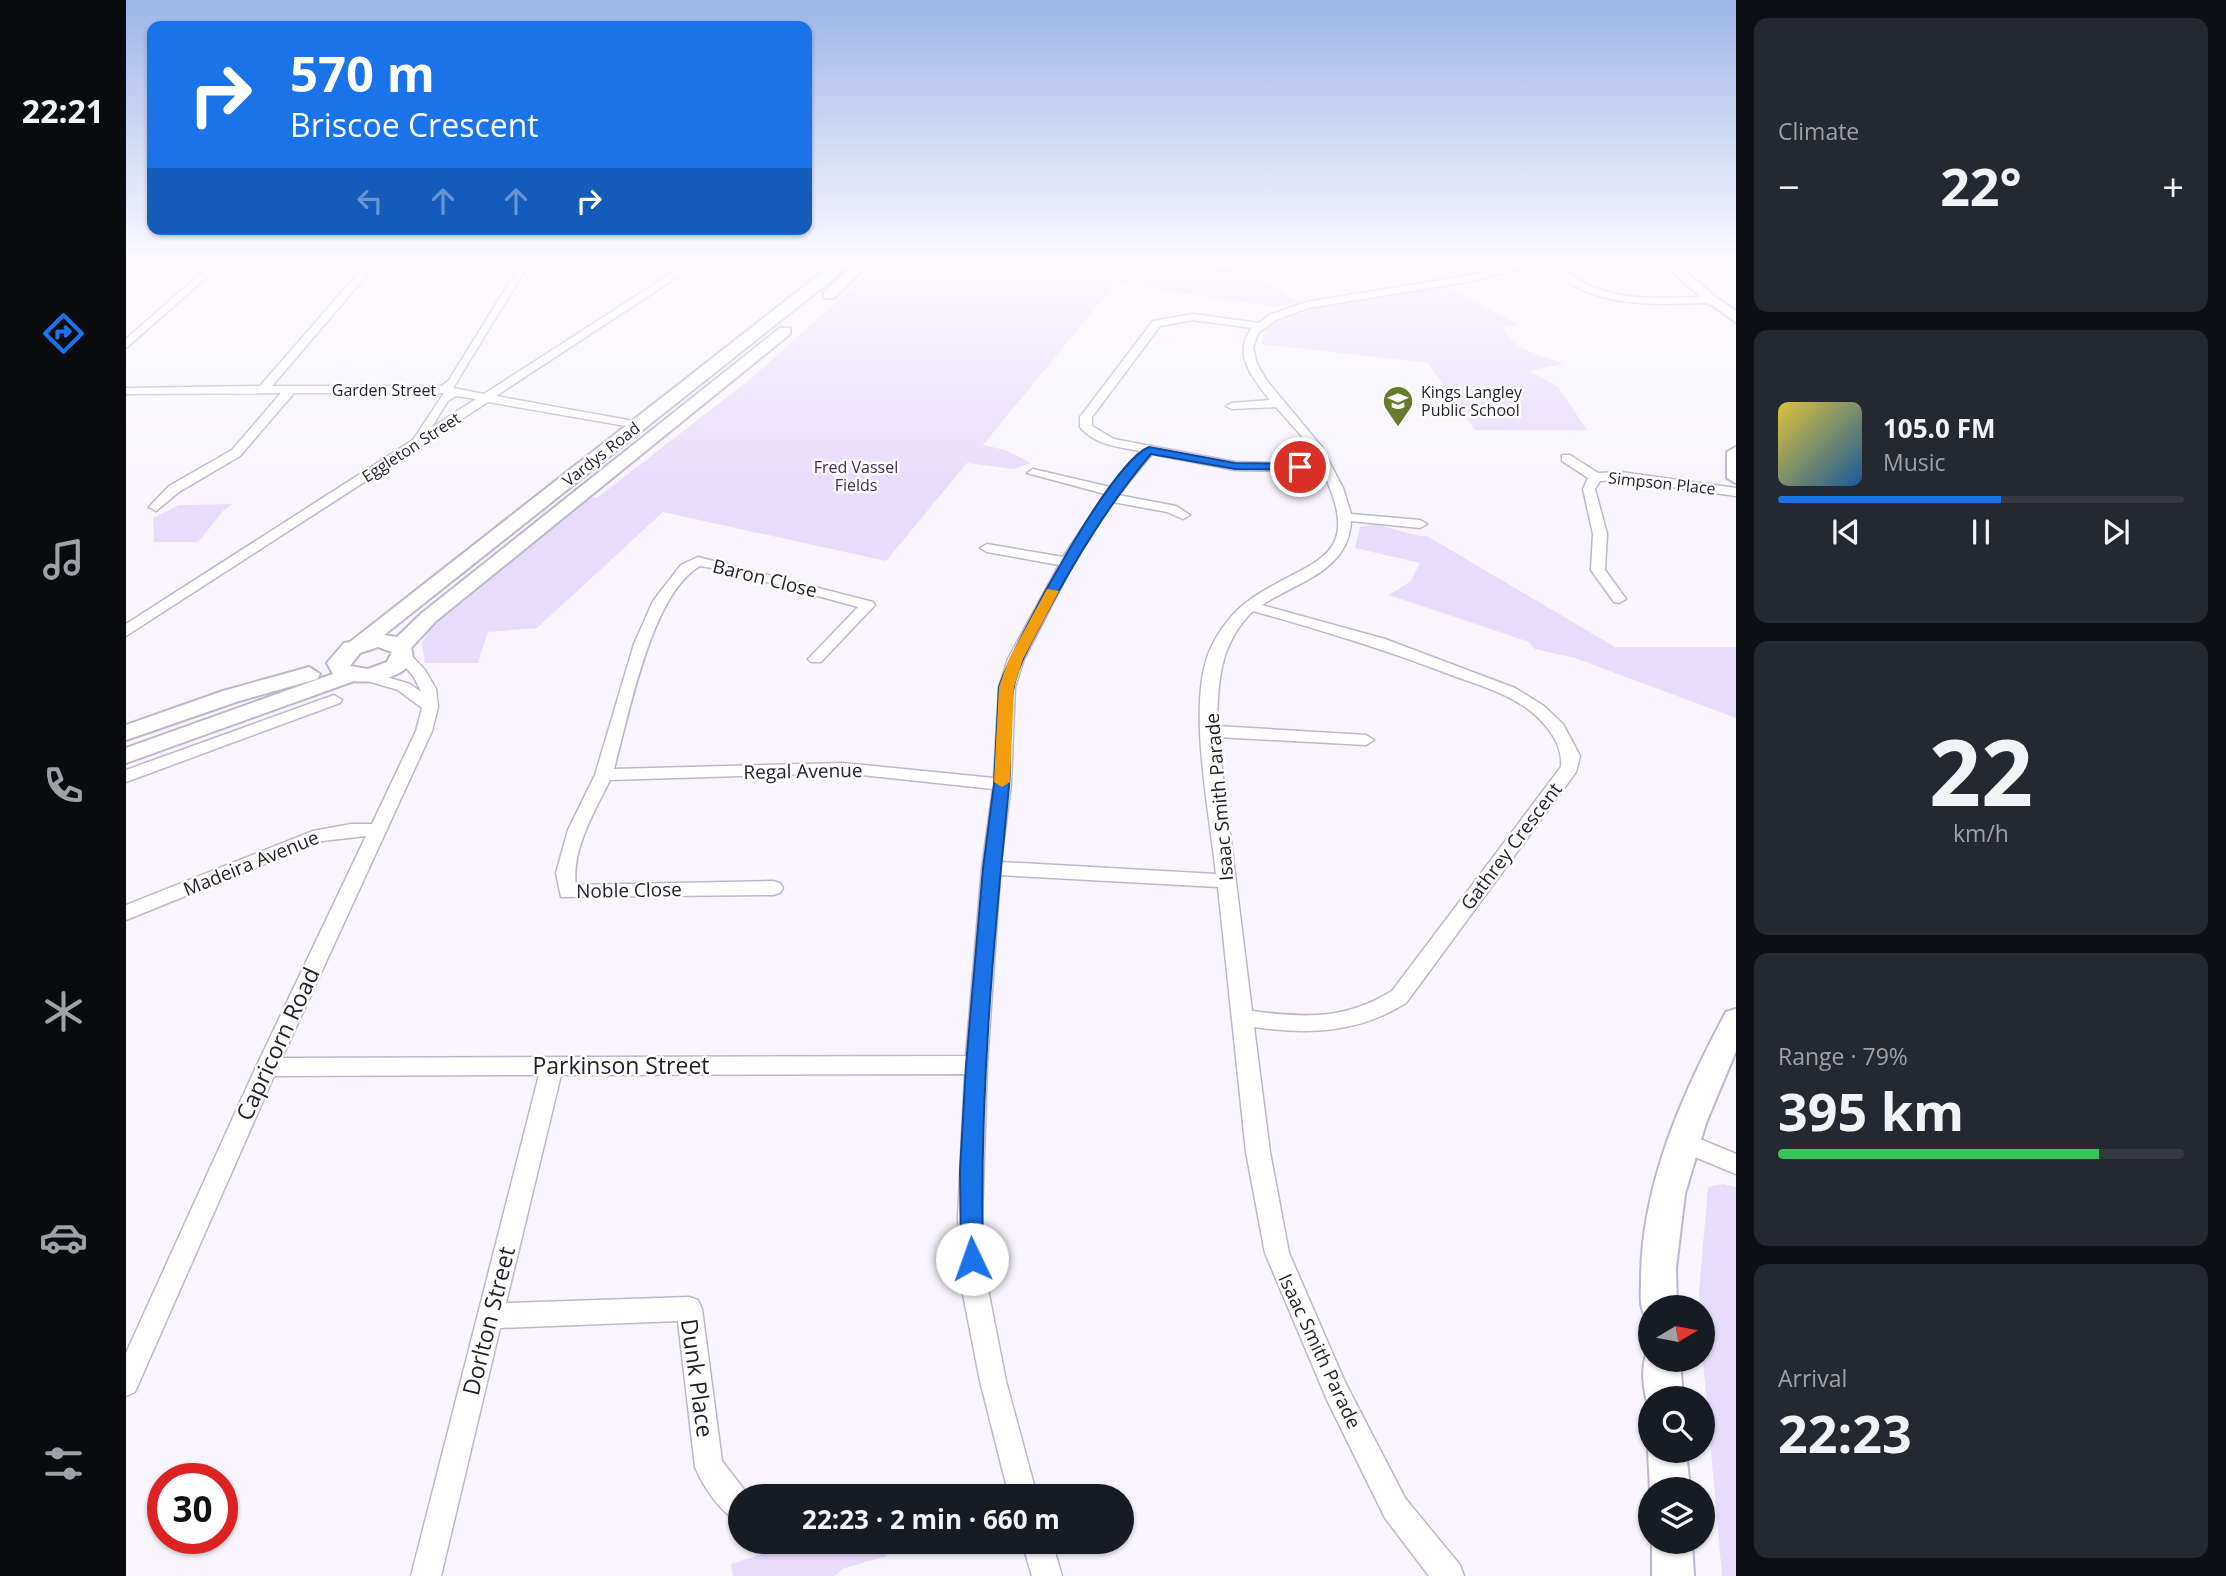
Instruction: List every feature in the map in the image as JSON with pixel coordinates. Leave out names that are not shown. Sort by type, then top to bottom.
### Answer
[{"type":"main road","name":"Vardys Road","points":[[753,336],[359,645],[347,651],[352,671],[387,671],[429,617],[780,336]]},
{"type":"main road","points":[[639,426],[653,424],[704,390],[721,383]]},
{"type":"main road","points":[[619,467],[645,433],[646,429],[639,426]]},
{"type":"main road","points":[[1736,452],[1736,478]]},
{"type":"main road","points":[[359,645],[378,641],[401,651]]},
{"type":"main road","points":[[126,733],[352,671]]},
{"type":"main road","points":[[126,756],[352,671]]},
{"type":"main road","points":[[1660,1295],[1665,1209],[1681,1141],[1736,1020]]},
{"type":"main road","points":[[1672,1554],[1673,1576]]},
{"type":"street","points":[[263,390],[310,336]]},
{"type":"street","points":[[415,444],[481,336]]},
{"type":"street","name":"Eggleton Street","points":[[126,631],[581,336]]},
{"type":"street","points":[[1146,336],[1086,417],[1085,424],[1093,434],[1149,450],[1235,466],[1326,468]]},
{"type":"street","points":[[1253,336],[1247,348],[1248,362],[1278,403],[1310,438],[1326,468],[1346,517],[1420,524]]},
{"type":"street","points":[[156,507],[174,489],[236,453],[290,390]]},
{"type":"street","name":"Garden Street","points":[[126,391],[449,391],[639,426]]},
{"type":"street","points":[[1233,406],[1278,403]]},
{"type":"street","points":[[1020,1484],[1002,1420],[973,1279],[970,1171],[991,868],[1002,784],[1007,687],[1016,659],[1068,562],[1112,494],[1149,450]]},
{"type":"street","points":[[1566,458],[1595,477]]},
{"type":"street","points":[[1033,473],[1171,509],[1183,515]]},
{"type":"street","name":"Simpson Place","points":[[1619,599],[1598,570],[1601,534],[1589,489],[1595,477],[1620,476],[1736,492]]},
{"type":"street","name":"Isaac Smith Parade","points":[[1346,517],[1337,548],[1324,565],[1250,606],[1231,627],[1216,654],[1211,681],[1209,731],[1245,1018],[1258,1152],[1277,1253],[1336,1391],[1395,1508],[1423,1546],[1450,1576]]},
{"type":"street","points":[[987,548],[1068,562]]},
{"type":"street","name":"Baron Close","points":[[604,775],[642,644],[658,604],[686,568],[698,561],[868,605],[816,659]]},
{"type":"street","name":"Gathrey Crescent","points":[[1245,1018],[1334,1024],[1356,1020],[1381,1010],[1399,996],[1570,768],[1571,756],[1550,719],[1509,691],[1380,642],[1250,606]]},
{"type":"street","points":[[352,671],[404,687],[430,706],[432,693],[426,680],[401,651]]},
{"type":"street","points":[[126,776],[334,700]]},
{"type":"street","name":"Capricorn Road","points":[[126,1383],[267,1067],[424,732],[430,706]]},
{"type":"street","points":[[1209,731],[1366,740]]},
{"type":"street","name":"Regal Avenue","points":[[604,775],[843,768],[1002,784]]},
{"type":"street","name":"Noble Close","points":[[604,775],[577,830],[565,873],[568,892],[773,888]]},
{"type":"street","name":"Madeira Avenue","points":[[126,913],[319,835],[351,830],[379,830]]},
{"type":"street","points":[[991,868],[1227,881]]},
{"type":"street","name":"Parkinson Street","points":[[267,1067],[976,1065]]},
{"type":"street","name":"Dorlton Street","points":[[426,1576],[552,1066]]},
{"type":"street","points":[[1681,1141],[1736,1164]]},
{"type":"street","name":"Dunk Place","points":[[490,1316],[689,1309],[709,1467],[728,1492]]},
{"type":"street","points":[[1041,1554],[1047,1576]]},
{"type":"green space","name":"Fred Vassel Fields","points":[[799,336],[1073,336],[983,445],[1005,450],[1031,463],[1014,469],[967,463],[886,561],[663,512],[537,628],[488,632],[478,663],[425,663],[422,644],[431,624],[591,497],[597,498],[749,380]]},
{"type":"green space","points":[[1264,336],[1507,336],[1520,347],[1563,364],[1530,371],[1558,387],[1587,430],[1475,430],[1428,363],[1261,344]]},
{"type":"green space","points":[[233,504],[224,510],[198,542],[154,542],[153,518],[179,505]]},
{"type":"green space","points":[[1368,525],[1427,536],[1615,647],[1736,647],[1736,718],[1575,658],[1535,649],[1529,642],[1389,595],[1411,581],[1420,563],[1355,548],[1360,527]]},
{"type":"green space","points":[[1723,1184],[1736,1187],[1736,1576],[1722,1576],[1712,1463],[1715,1463],[1715,1386],[1705,1386],[1704,1372],[1715,1372],[1715,1295],[1699,1295],[1699,1292],[1708,1187]]},
{"type":"green space","points":[[762,1554],[887,1556],[842,1569],[835,1576],[733,1576],[731,1564]]},
{"type":"slow traffic","points":[[1002,782],[1007,687],[1016,659],[1052,591]]},
{"type":"place","name":"Kings Langley Public School","points":[[1398,428]]},
{"type":"route","points":[[972,1259],[970,1171],[976,1065],[991,868],[1002,784],[1007,687],[1016,659],[1068,562],[1113,492],[1149,450],[1235,466],[1300,467]]}]
